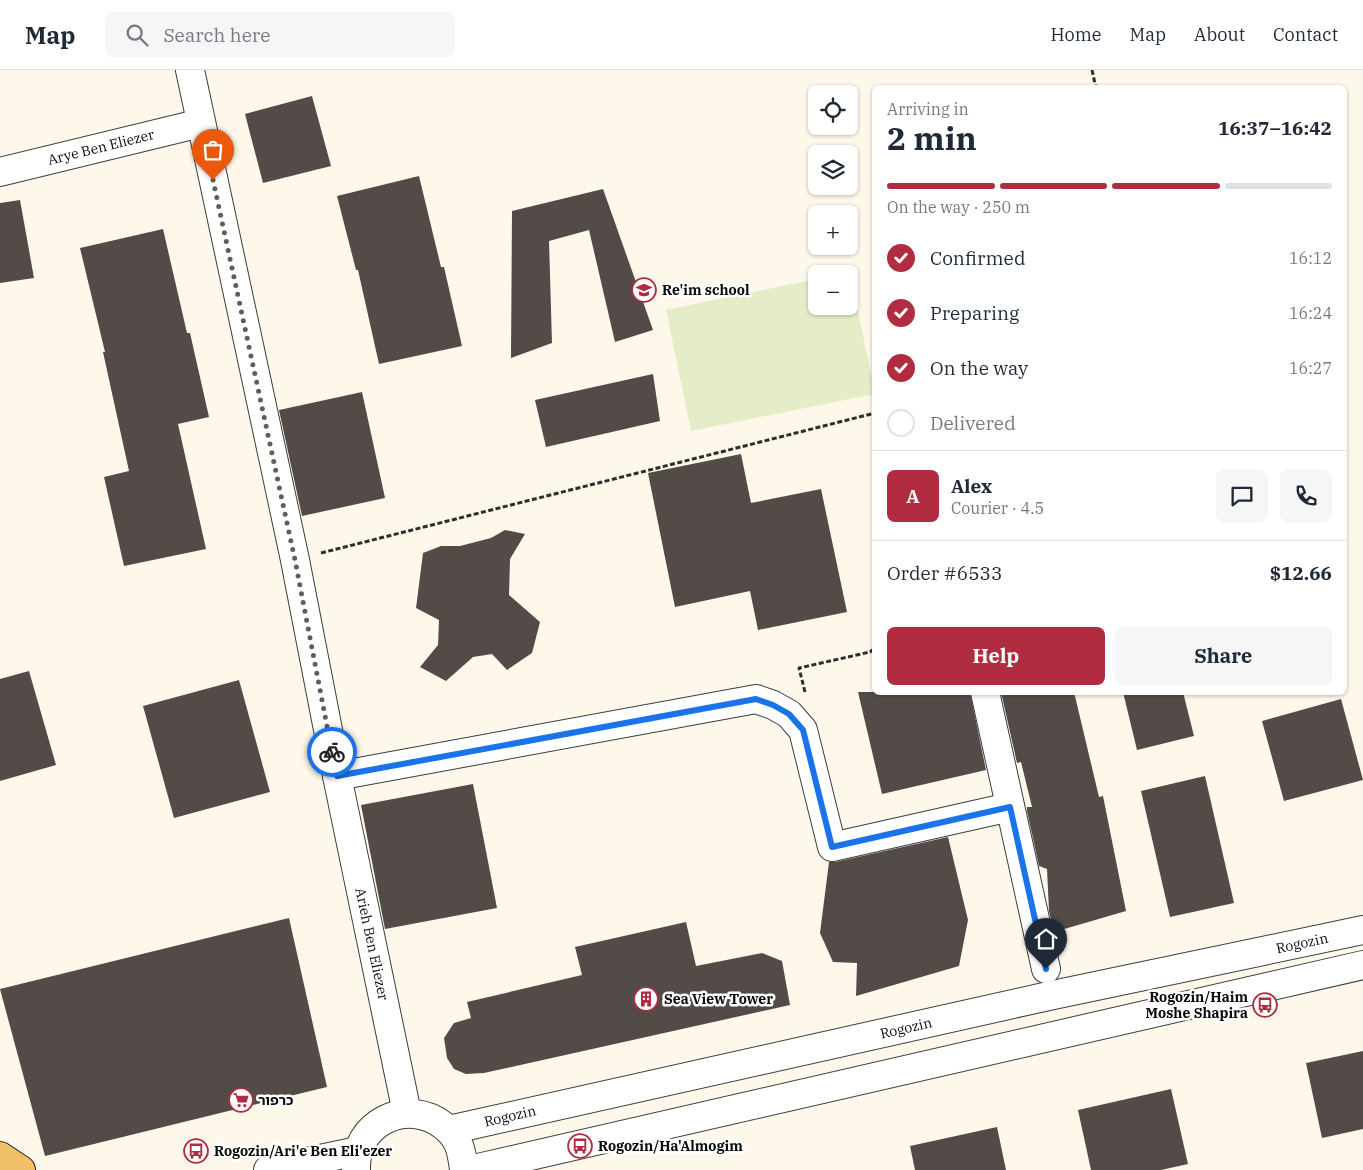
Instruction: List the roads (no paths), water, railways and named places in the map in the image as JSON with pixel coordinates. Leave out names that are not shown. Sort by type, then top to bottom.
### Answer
[{"type":"main road","points":[[0,1156],[21,1170]]},
{"type":"main road","points":[[0,1166],[1,1170]]},
{"type":"street","name":"Arieh Ben Eliezer","points":[[190,70],[295,560],[337,776],[407,1113]]},
{"type":"street","name":"Arye Ben Eliezer","points":[[0,172],[201,123]]},
{"type":"street","points":[[986,695],[1046,969]]},
{"type":"street","points":[[337,776],[756,699],[773,705],[789,714],[803,730],[832,847],[1010,807]]},
{"type":"street","name":"Rogozin","points":[[449,1130],[1053,995],[1363,930]]},
{"type":"street","points":[[469,1170],[1363,965]]},
{"type":"street","points":[[268,1170],[357,1160],[365,1136],[376,1124],[391,1116],[407,1113],[422,1114],[437,1120],[449,1130],[458,1142],[464,1170]]},
{"type":"place","name":"Re'im school","points":[[644,290]]},
{"type":"place","name":"Sea View Tower","points":[[646,999]]},
{"type":"place","name":"Rogozin/Haim Moshe Shapira","points":[[1265,1005]]},
{"type":"place","name":"כרפור","points":[[241,1100]]},
{"type":"place","name":"Rogozin/Ha'Almogim","points":[[580,1146]]},
{"type":"place","name":"Rogozin/Ari'e Ben Eli'ezer","points":[[196,1151]]}]
